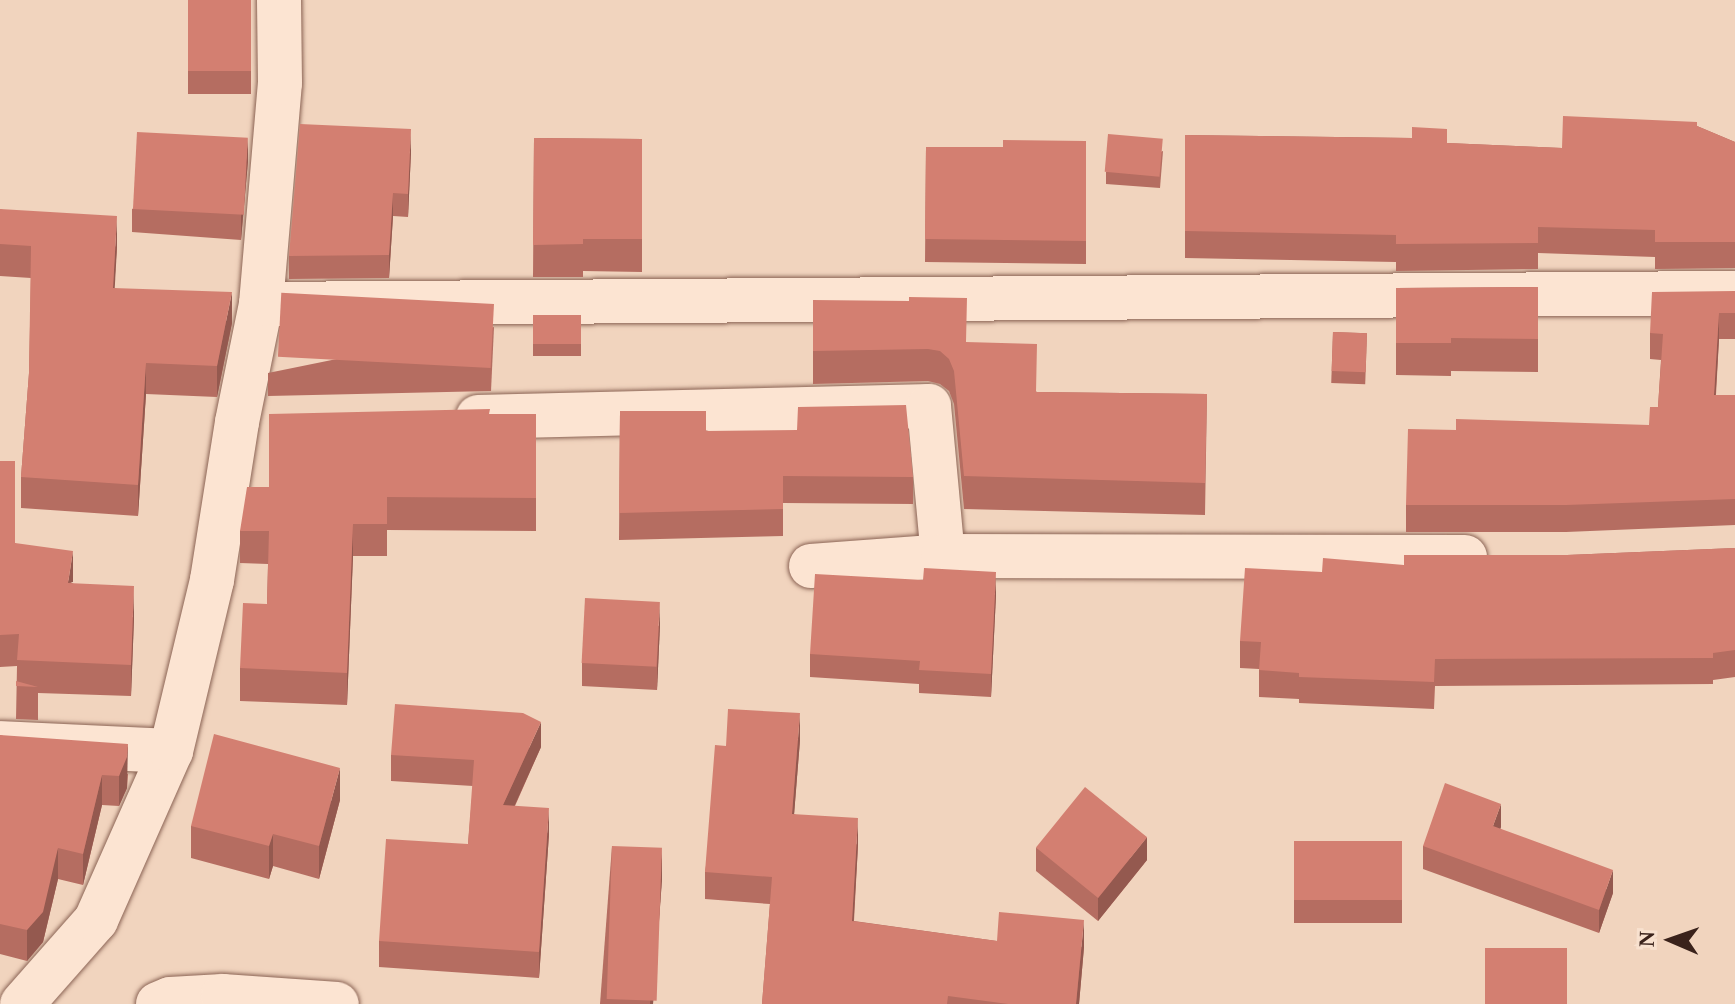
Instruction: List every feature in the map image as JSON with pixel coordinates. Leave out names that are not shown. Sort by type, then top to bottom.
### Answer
[{"type":"street","points":[[22,1004],[96,920],[171,751],[212,580],[237,422],[261,304],[280,83],[279,0]]},
{"type":"street","points":[[261,304],[1735,293]]},
{"type":"street","points":[[441,417],[929,406],[943,556]]},
{"type":"street","points":[[237,422],[284,421]]},
{"type":"street","points":[[811,566],[943,556],[1502,557]]},
{"type":"street","points":[[0,743],[171,751]]},
{"type":"street","points":[[158,1004],[170,999],[223,996],[337,1004]]},
{"type":"building","points":[[188,0],[251,0],[251,71],[188,71]]},
{"type":"building","points":[[1563,116],[1697,122],[1697,126],[1735,142],[1735,242],[1655,242],[1655,230],[1538,227],[1538,243],[1396,244],[1396,235],[1185,231],[1185,135],[1412,138],[1412,127],[1447,129],[1447,143],[1562,148]]},
{"type":"building","points":[[300,124],[411,129],[408,194],[393,193],[389,255],[289,256]]},
{"type":"building","points":[[137,132],[248,138],[244,215],[133,209]]},
{"type":"building","points":[[1108,134],[1163,139],[1159,177],[1105,172]]},
{"type":"building","points":[[534,138],[642,139],[642,239],[583,239],[583,244],[533,245]]},
{"type":"building","points":[[1003,140],[1086,141],[1086,241],[925,239],[926,147],[1003,147]]},
{"type":"building","points":[[0,209],[117,216],[113,288],[232,292],[217,366],[146,363],[138,485],[21,477],[29,373],[31,246],[0,244]]},
{"type":"building","points":[[1538,287],[1538,339],[1451,338],[1451,343],[1396,343],[1396,288]]},
{"type":"building","points":[[1735,291],[1735,313],[1719,313],[1714,395],[1735,395],[1735,499],[1566,505],[1406,505],[1408,429],[1456,430],[1456,419],[1649,425],[1650,407],[1658,407],[1663,334],[1650,333],[1652,292]]},
{"type":"building","points":[[281,293],[494,304],[491,368],[278,357]]},
{"type":"building","points":[[909,297],[967,298],[966,342],[1037,344],[1036,392],[1207,394],[1205,483],[964,476],[954,371],[949,359],[940,351],[813,351],[813,300],[909,301]]},
{"type":"building","points":[[533,315],[581,315],[581,344],[533,344]]},
{"type":"building","points":[[1333,332],[1367,333],[1366,372],[1332,371]]},
{"type":"building","points":[[906,405],[913,477],[783,476],[783,509],[619,513],[620,411],[706,411],[706,431],[797,430],[798,407]]},
{"type":"building","points":[[490,409],[489,414],[536,414],[536,498],[387,497],[387,524],[353,524],[347,673],[240,668],[243,603],[267,604],[269,531],[240,531],[247,487],[269,487],[269,414]]},
{"type":"building","points":[[0,461],[15,461],[15,543],[73,551],[68,583],[134,586],[131,665],[17,660],[19,634],[0,635]]},
{"type":"building","points":[[1735,548],[1735,650],[1713,653],[1713,658],[1435,659],[1434,682],[1299,677],[1299,673],[1259,670],[1261,642],[1240,641],[1245,568],[1322,572],[1323,558],[1404,565],[1404,555],[1567,555]]},
{"type":"building","points":[[924,568],[996,572],[991,674],[919,670],[920,661],[810,654],[815,574],[923,580]]},
{"type":"building","points":[[585,598],[660,602],[656,667],[582,663]]},
{"type":"building","points":[[16,681],[38,687],[16,686]]},
{"type":"building","points":[[395,704],[523,713],[541,722],[503,805],[549,808],[539,952],[379,941],[386,839],[468,844],[474,760],[391,755]]},
{"type":"building","points":[[728,709],[800,713],[792,814],[858,818],[852,921],[997,941],[999,912],[1084,920],[1076,1004],[1008,1004],[948,996],[947,1004],[762,1004],[772,877],[705,872],[715,745],[726,746]]},
{"type":"building","points":[[214,734],[340,768],[319,846],[273,834],[269,846],[191,826]]},
{"type":"building","points":[[0,735],[128,744],[127,757],[119,776],[102,775],[83,854],[58,848],[43,912],[27,930],[0,924]]},
{"type":"building","points":[[1445,783],[1501,804],[1493,826],[1613,870],[1599,910],[1423,846]]},
{"type":"building","points":[[1085,787],[1147,837],[1098,898],[1036,848]]},
{"type":"building","points":[[1294,841],[1402,841],[1402,900],[1294,900]]},
{"type":"building","points":[[612,846],[662,848],[657,1001],[607,999]]},
{"type":"building","points":[[1485,948],[1567,948],[1567,1004],[1485,1004]]}]
